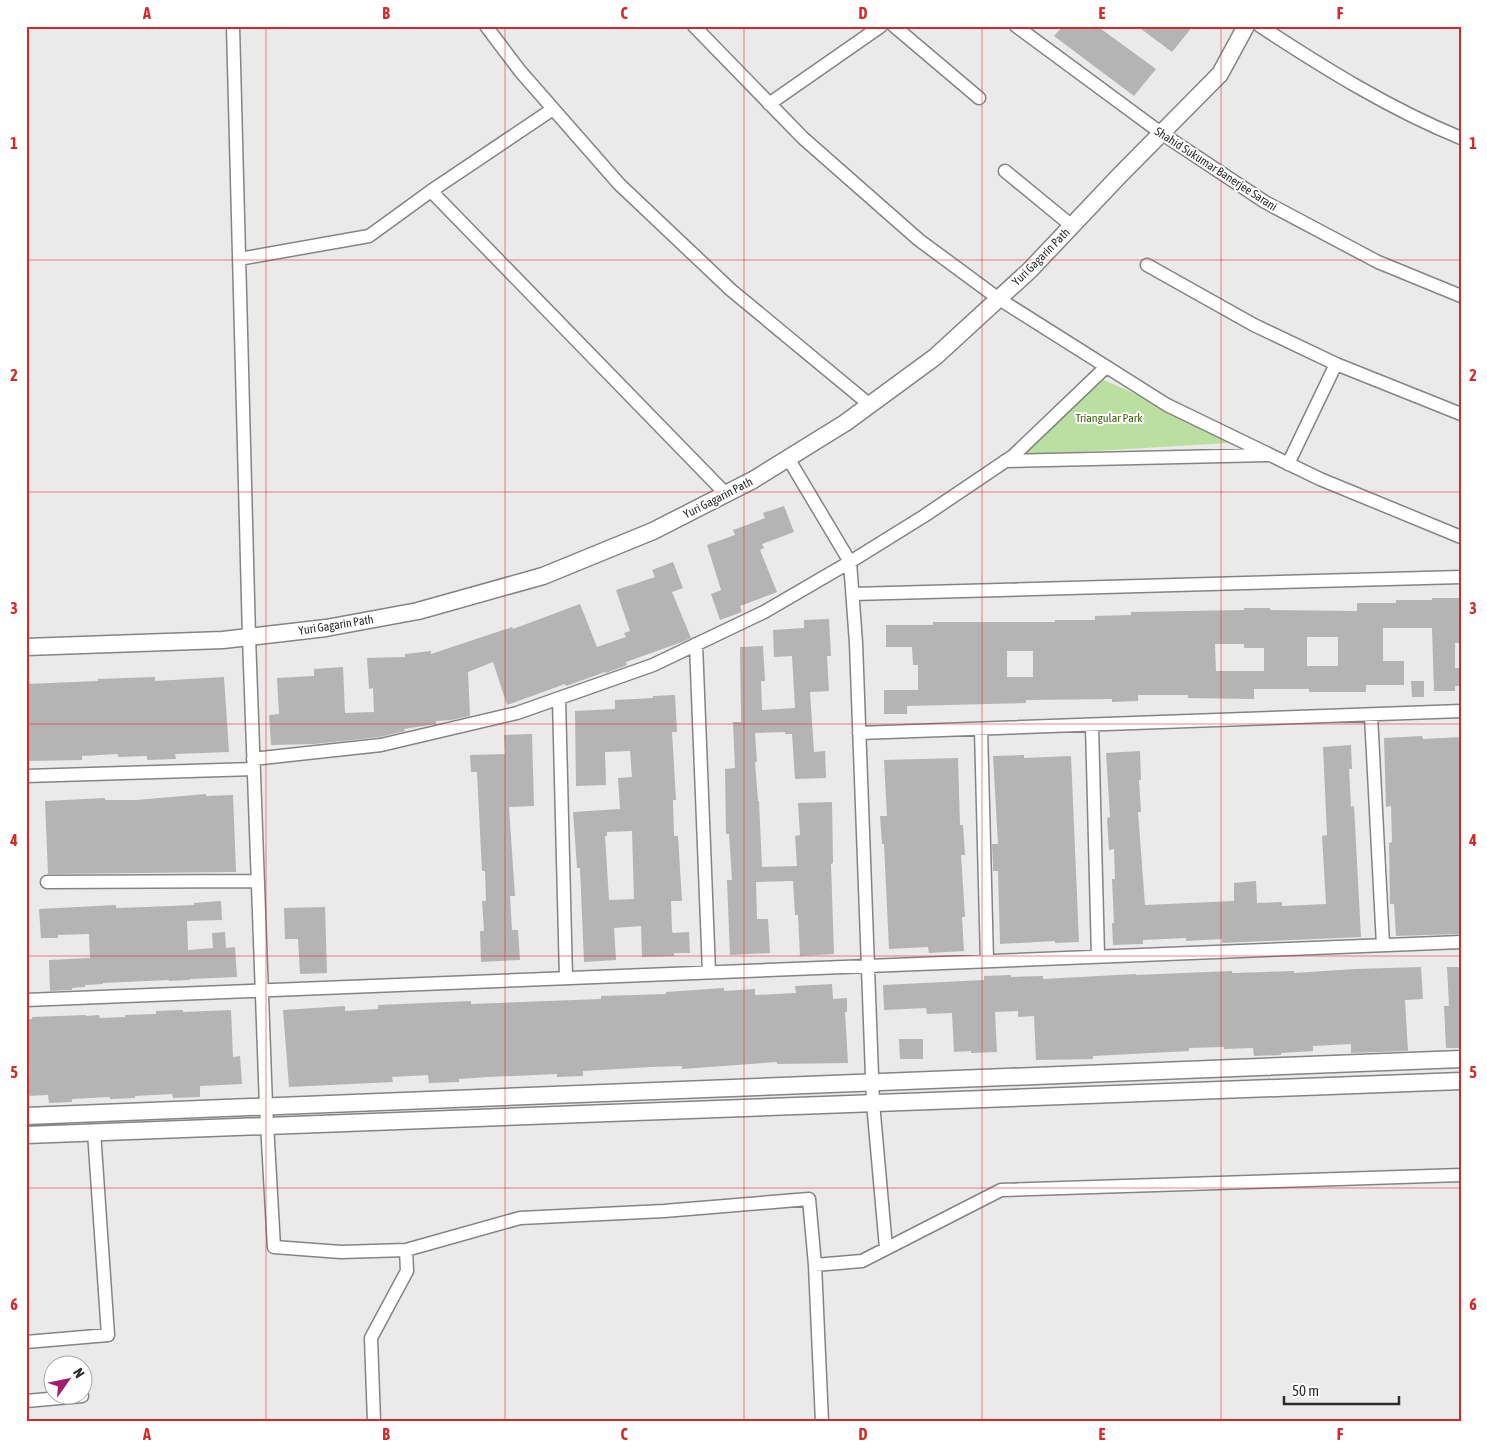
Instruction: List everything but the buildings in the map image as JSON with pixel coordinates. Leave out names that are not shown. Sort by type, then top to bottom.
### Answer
[{"type":"street","points":[[233,26],[253,764],[266,1106],[274,1247],[341,1252],[406,1250],[520,1218],[809,1199],[815,1265],[822,1422]]},
{"type":"street","points":[[486,26],[520,71],[619,184],[730,290],[870,405]]},
{"type":"street","points":[[694,26],[803,138],[919,240],[999,299],[1166,405],[1320,479],[1461,537]]},
{"type":"street","points":[[769,104],[881,26]]},
{"type":"street","points":[[894,26],[979,98]]},
{"type":"street","name":"Shahid Sukumar Banerjee Sarani","points":[[1016,26],[1161,133],[1265,202],[1378,262],[1461,296]]},
{"type":"street","name":"Yuri Gagarin Path","points":[[26,647],[223,640],[326,628],[418,611],[543,576],[653,531],[726,494],[753,480],[845,423],[935,357],[1030,270],[1220,74],[1246,26]]},
{"type":"street","points":[[1260,26],[1332,73],[1438,129],[1461,138]]},
{"type":"street","points":[[239,259],[369,236],[431,191],[553,109]]},
{"type":"street","points":[[1005,172],[1072,226]]},
{"type":"street","points":[[431,191],[726,494]]},
{"type":"street","points":[[1147,265],[1254,325],[1336,364],[1461,414]]},
{"type":"street","points":[[1288,464],[1336,364]]},
{"type":"street","points":[[26,776],[253,764],[381,745],[517,713],[653,665],[764,612],[924,516],[1013,456],[1106,367]]},
{"type":"street","points":[[1005,461],[1269,455]]},
{"type":"street","points":[[788,458],[850,562],[859,733],[872,1082],[886,1248]]},
{"type":"street","points":[[852,594],[1461,577]]},
{"type":"street","points":[[696,644],[709,972]]},
{"type":"street","points":[[558,698],[566,978]]},
{"type":"street","points":[[859,733],[1461,711]]},
{"type":"street","points":[[1371,715],[1383,945]]},
{"type":"street","points":[[1092,725],[1098,956]]},
{"type":"street","points":[[981,729],[987,960]]},
{"type":"street","points":[[47,882],[258,882]]},
{"type":"street","points":[[26,1000],[1461,942]]},
{"type":"street","points":[[26,1116],[1461,1059]]},
{"type":"street","points":[[26,1135],[1461,1081]]},
{"type":"street","points":[[26,1342],[108,1334],[94,1132]]},
{"type":"street","points":[[815,1265],[862,1261],[1001,1190],[1461,1175]]},
{"type":"street","points":[[374,1422],[371,1338],[407,1271],[406,1250]]},
{"type":"street","points":[[26,1401],[42,1400]]},
{"type":"green space","name":"Triangular Park","points":[[1104,380],[1244,442],[1013,456]]}]
